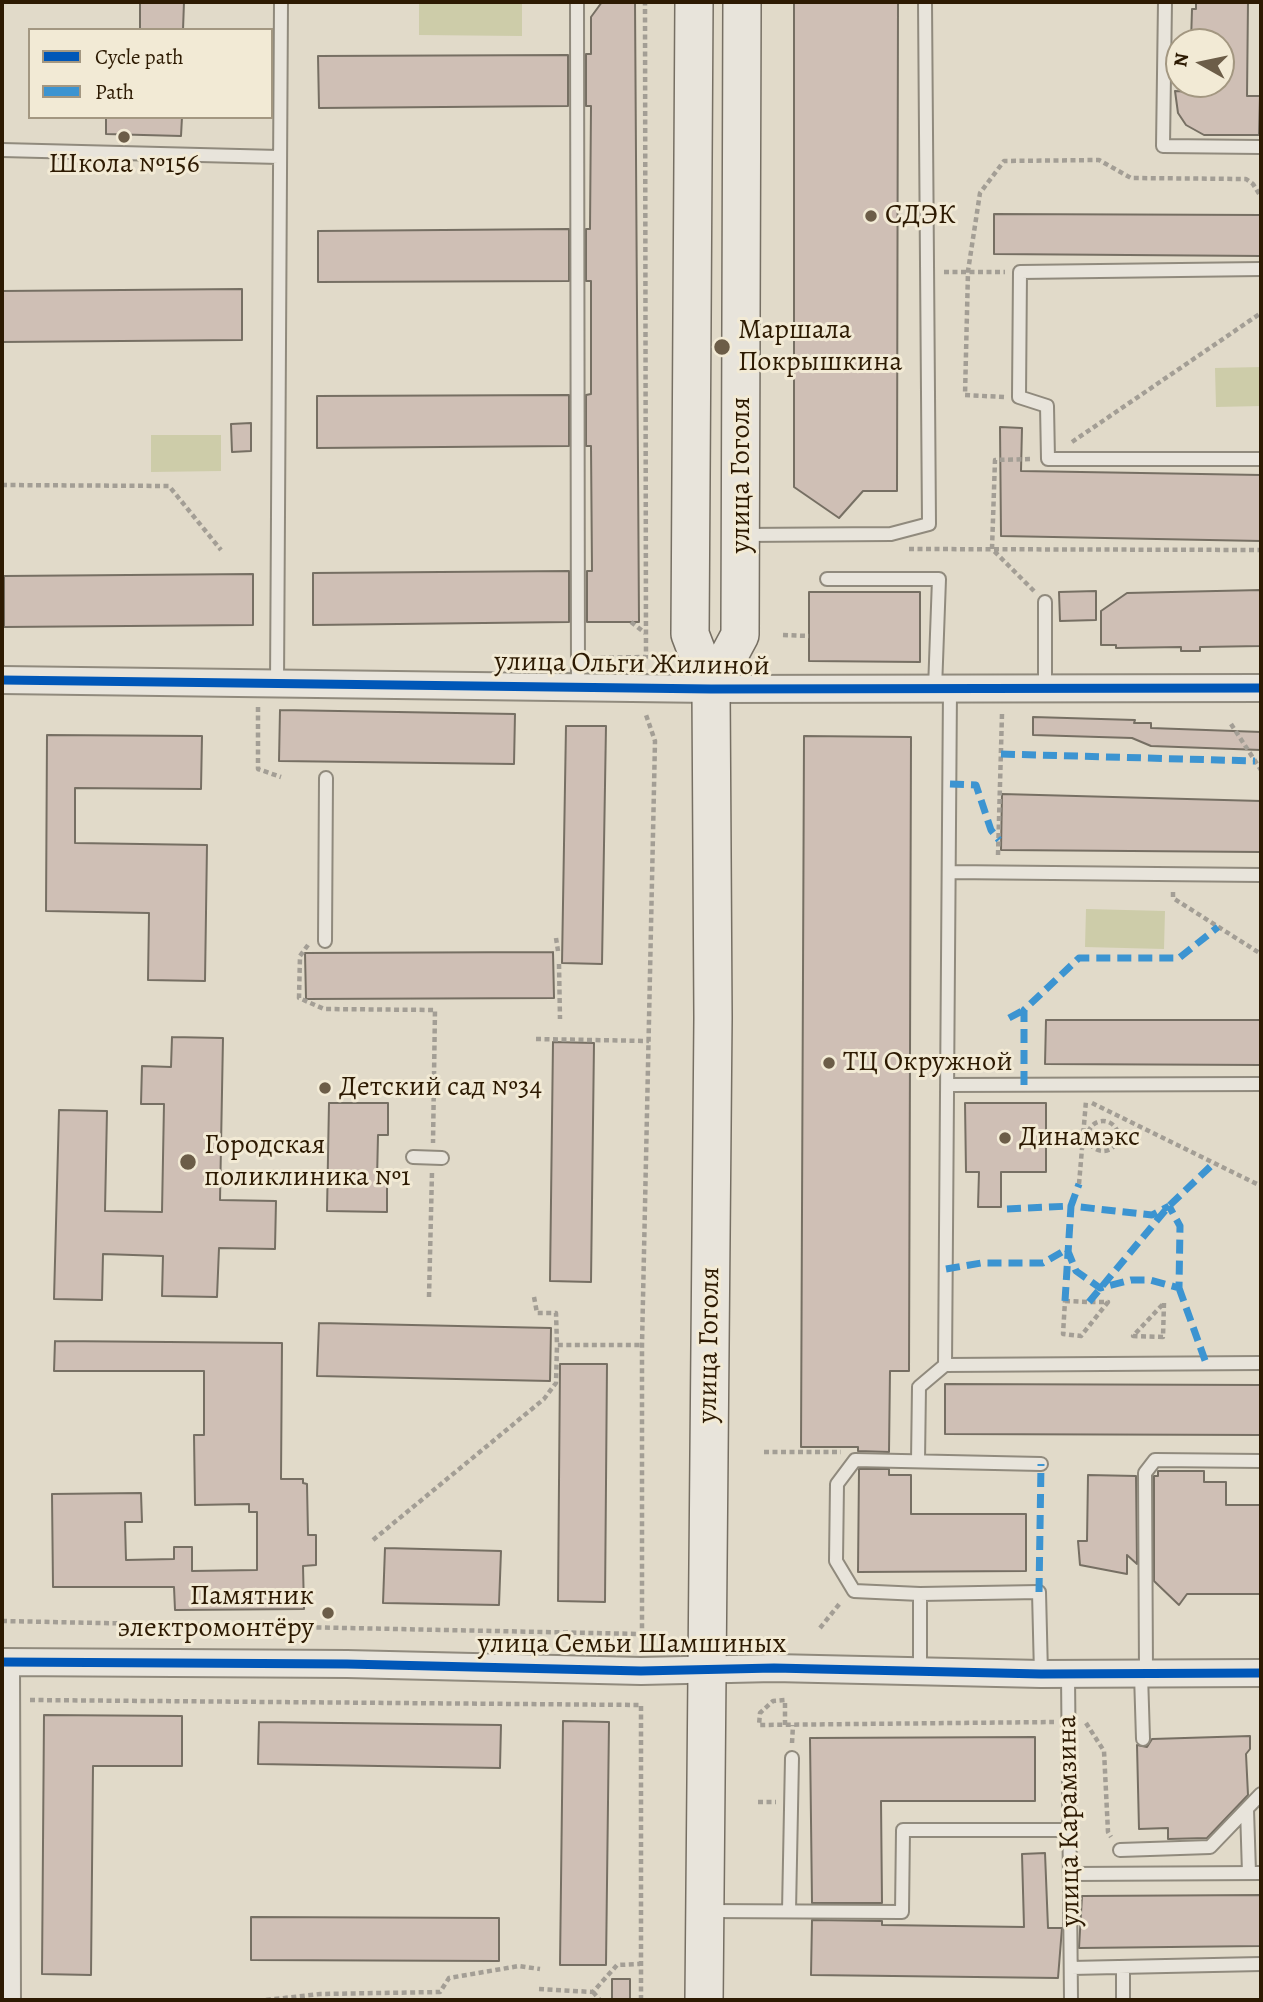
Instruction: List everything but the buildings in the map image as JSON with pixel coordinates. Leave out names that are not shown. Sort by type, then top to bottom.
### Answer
[{"type":"main road","name":"улица Гоголя","points":[[694,2],[690,634],[711,689],[713,1032],[704,2000]]},
{"type":"main road","name":"улица Гоголя","points":[[711,689],[740,635],[742,2]]},
{"type":"street","name":"улица Ольги Жилиной","points":[[2,680],[711,689],[1261,688]]},
{"type":"street","name":"улица Семьи Шамшиных","points":[[4,1662],[707,1671],[774,1668],[1068,1675],[1261,1673]]},
{"type":"street","points":[[4,1662],[7,2000]]},
{"type":"lane","points":[[277,683],[283,419],[279,156],[281,2]]},
{"type":"lane","points":[[576,2],[580,448],[578,687]]},
{"type":"lane","points":[[742,535],[880,535],[929,524],[925,2]]},
{"type":"lane","points":[[1164,2],[1163,146],[1261,147]]},
{"type":"lane","points":[[2,150],[279,156]]},
{"type":"lane","points":[[1261,269],[1020,272],[1019,397],[1047,406],[1048,459],[1261,459]]},
{"type":"lane","points":[[827,579],[939,579],[949,873],[945,1365]]},
{"type":"lane","points":[[1045,602],[1045,689]]},
{"type":"lane","points":[[325,941],[326,778]]},
{"type":"lane","points":[[949,873],[1261,875]]},
{"type":"lane","points":[[947,1086],[1261,1084]]},
{"type":"lane","points":[[413,1157],[442,1158]]},
{"type":"lane","points":[[918,1461],[919,1387],[945,1365],[1261,1363]]},
{"type":"lane","points":[[1041,1464],[855,1460],[837,1484],[836,1561],[854,1591],[920,1594],[1039,1592],[1041,1674]]},
{"type":"lane","points":[[1143,1739],[1145,1473],[1155,1460],[1261,1461]]},
{"type":"lane","points":[[920,1594],[920,1672]]},
{"type":"lane","name":"улица Карамзина","points":[[1068,1675],[1071,2000]]},
{"type":"lane","points":[[789,1911],[792,1758]]},
{"type":"lane","points":[[1120,1850],[1210,1847],[1261,1794]]},
{"type":"lane","points":[[1070,1874],[1255,1873],[1247,1809]]},
{"type":"lane","points":[[704,1912],[902,1912],[903,1829],[1070,1830]]},
{"type":"lane","points":[[1071,1968],[1261,1965]]},
{"type":"lane","points":[[1123,1967],[1123,2000]]},
{"type":"lane","points":[[1058,2000],[1071,2000]]},
{"type":"path","points":[[578,659],[646,657],[645,2]]},
{"type":"path","points":[[1019,397],[965,395],[968,271],[980,193],[1004,161],[1099,160],[1131,178],[1246,179],[1253,184],[1261,197]]},
{"type":"path","points":[[636,196],[645,196]]},
{"type":"path","points":[[927,272],[1020,272]]},
{"type":"path","points":[[1045,602],[992,549],[995,460],[1048,459],[1261,313]]},
{"type":"path","points":[[2,485],[169,486],[221,550]]},
{"type":"path","points":[[880,535],[884,550],[1261,550]]},
{"type":"path","points":[[631,622],[646,634]]},
{"type":"path","points":[[783,635],[809,636]]},
{"type":"path","points":[[2,1621],[642,1634],[642,1345],[655,741],[646,712],[633,711]]},
{"type":"path","points":[[998,873],[1002,714]]},
{"type":"path","points":[[1231,724],[1261,770]]},
{"type":"path","points":[[1175,874],[1173,898],[1261,954]]},
{"type":"path","points":[[555,938],[558,951]]},
{"type":"path","points":[[310,941],[300,956],[299,998],[324,1009],[435,1010]]},
{"type":"path","points":[[559,964],[560,1019]]},
{"type":"path","points":[[536,1039],[649,1041]]},
{"type":"path","points":[[1079,1184],[1087,1085]]},
{"type":"path","points":[[1086,1100],[1261,1185]]},
{"type":"path","points":[[1084,1125],[1093,1147],[1102,1152],[1115,1146],[1118,1132],[1126,1120]]},
{"type":"path","points":[[1088,1133],[1094,1124],[1103,1121],[1113,1124],[1118,1132]]},
{"type":"path","points":[[373,1540],[544,1399],[556,1383],[556,1314],[537,1313],[534,1297]]},
{"type":"path","points":[[1065,1301],[1089,1302],[1108,1302],[1082,1336],[1063,1334],[1065,1301]]},
{"type":"path","points":[[1164,1303],[1163,1338],[1133,1336],[1141,1328],[1164,1303]]},
{"type":"path","points":[[557,1345],[642,1345]]},
{"type":"path","points":[[820,1628],[833,1609],[854,1591]]},
{"type":"path","points":[[6,1700],[641,1705],[641,2000]]},
{"type":"path","points":[[785,1725],[785,1700],[773,1701],[760,1713],[759,1725],[785,1725],[1069,1722]]},
{"type":"path","points":[[1098,1741],[1104,1751],[1108,1832],[1120,1850]]},
{"type":"path","points":[[593,1992],[617,1965],[640,1964]]},
{"type":"path","points":[[266,2000],[320,1994],[440,1993],[449,1978],[519,1966],[540,1969]]},
{"type":"path","points":[[539,1989],[593,1992],[600,2000]]},
{"type":"green space","points":[[419,2],[522,2],[522,36],[419,35]]},
{"type":"green space","points":[[1261,367],[1261,406],[1216,407],[1215,368]]},
{"type":"green space","points":[[151,435],[221,435],[221,471],[151,472]]},
{"type":"green space","points":[[1086,909],[1165,911],[1164,949],[1085,947]]},
{"type":"marked path","points":[[1001,754],[1255,761]]},
{"type":"marked path","points":[[950,784],[976,785],[991,830],[999,840]]},
{"type":"marked path","points":[[1024,1085],[1024,1010],[1079,958],[1179,958],[1218,927]]},
{"type":"marked path","points":[[1009,1018],[1024,1010]]},
{"type":"marked path","points":[[1089,1302],[1169,1206],[1214,1163]]},
{"type":"marked path","points":[[1007,1209],[1071,1206],[1079,1184]]},
{"type":"marked path","points":[[1065,1301],[1071,1206],[1152,1215],[1169,1206]]},
{"type":"marked path","points":[[946,1269],[981,1263],[1043,1263],[1067,1249],[1076,1271],[1100,1288],[1131,1280],[1150,1280],[1179,1288],[1180,1226],[1169,1206]]},
{"type":"marked path","points":[[1179,1288],[1206,1363]]},
{"type":"marked path","points":[[1039,1592],[1041,1464]]},
{"type":"cycle path","points":[[2,680],[711,689],[1261,688]]},
{"type":"cycle path","points":[[2,1662],[347,1664],[641,1671],[774,1668],[1041,1674],[1261,1673]]},
{"type":"place","name":"Школа №156","points":[[124,137]]},
{"type":"place","name":"СДЭК","points":[[871,216]]},
{"type":"place","name":"Маршала Покрышкина","points":[[722,347]]},
{"type":"place","name":"ТЦ Окружной","points":[[829,1063]]},
{"type":"place","name":"Детский сад №34","points":[[325,1088]]},
{"type":"place","name":"Динамэкс","points":[[1005,1138]]},
{"type":"place","name":"Городская поликлиника №1","points":[[188,1162]]},
{"type":"place","name":"Памятник электромонтёру","points":[[328,1613]]}]
